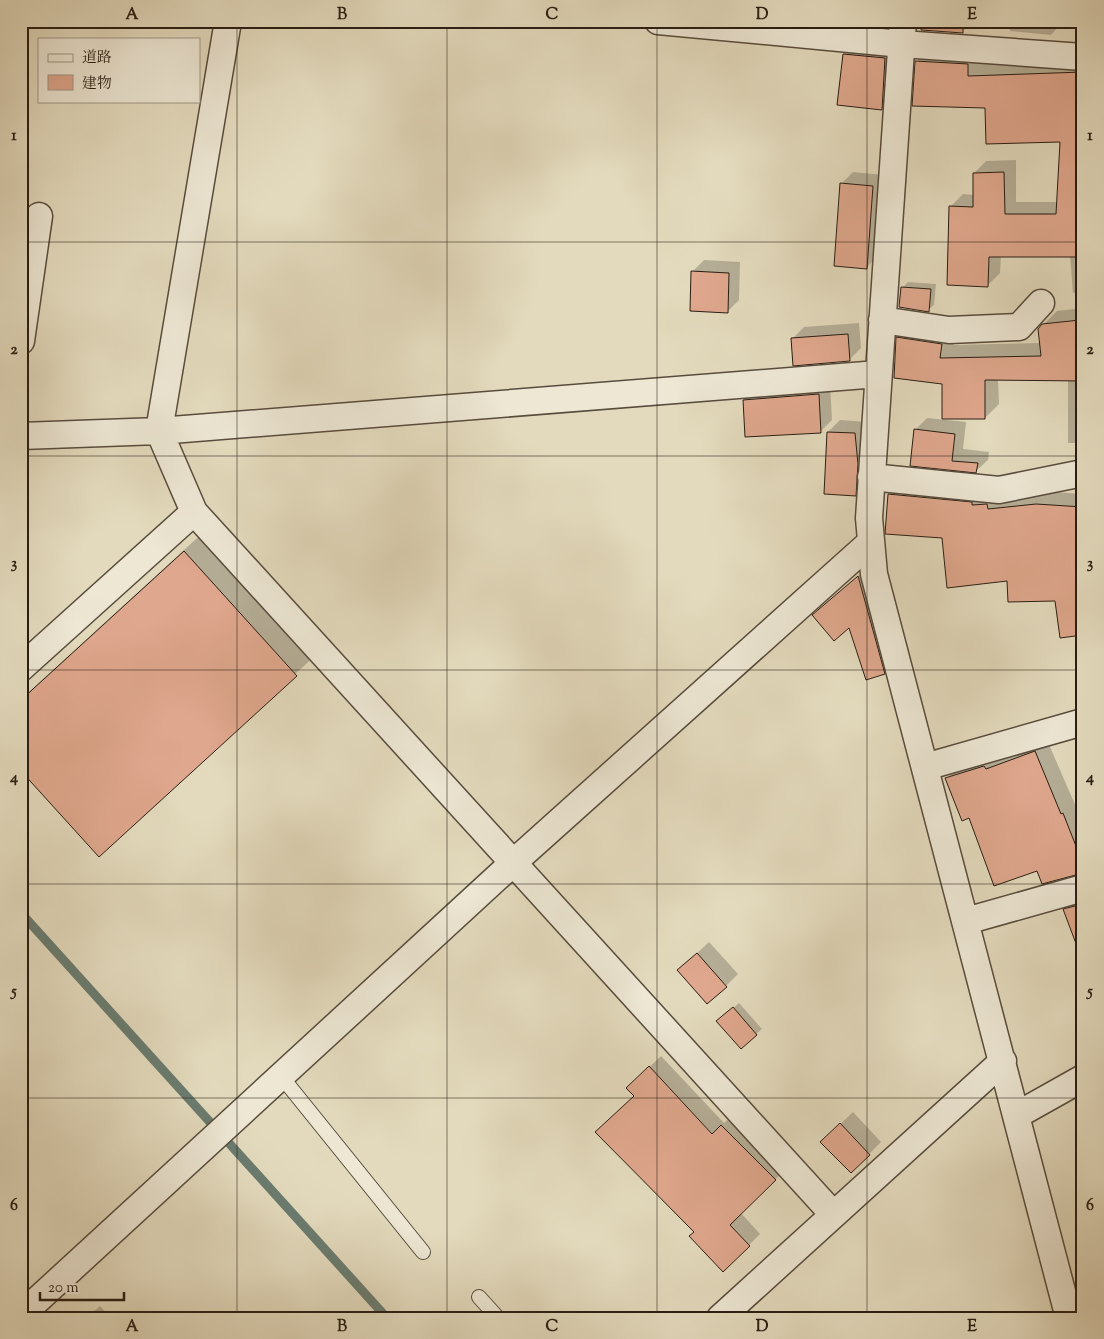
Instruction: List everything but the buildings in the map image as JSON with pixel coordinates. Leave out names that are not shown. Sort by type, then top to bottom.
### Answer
[{"type":"street","points":[[228,21],[159,431],[194,512],[833,1214]]},
{"type":"street","points":[[658,21],[903,32],[1083,57]]},
{"type":"street","points":[[903,32],[871,478],[869,518],[874,574],[1069,1318]]},
{"type":"street","points":[[21,341],[39,216]]},
{"type":"street","points":[[882,320],[949,330],[1019,327],[1041,303]]},
{"type":"street","points":[[21,436],[159,431],[878,374]]},
{"type":"street","points":[[871,478],[1000,490],[1083,473]]},
{"type":"street","points":[[21,668],[194,512]]},
{"type":"street","points":[[21,1315],[219,1131],[514,862],[871,542]]},
{"type":"street","points":[[926,767],[1083,722]]},
{"type":"street","points":[[966,921],[1083,888]]},
{"type":"street","points":[[720,1318],[1003,1061]]},
{"type":"street","points":[[1017,1115],[1083,1078]]},
{"type":"lane","points":[[281,1076],[423,1252]]},
{"type":"lane","points":[[479,1297],[498,1318]]},
{"type":"waterway","points":[[21,913],[387,1318]]}]
